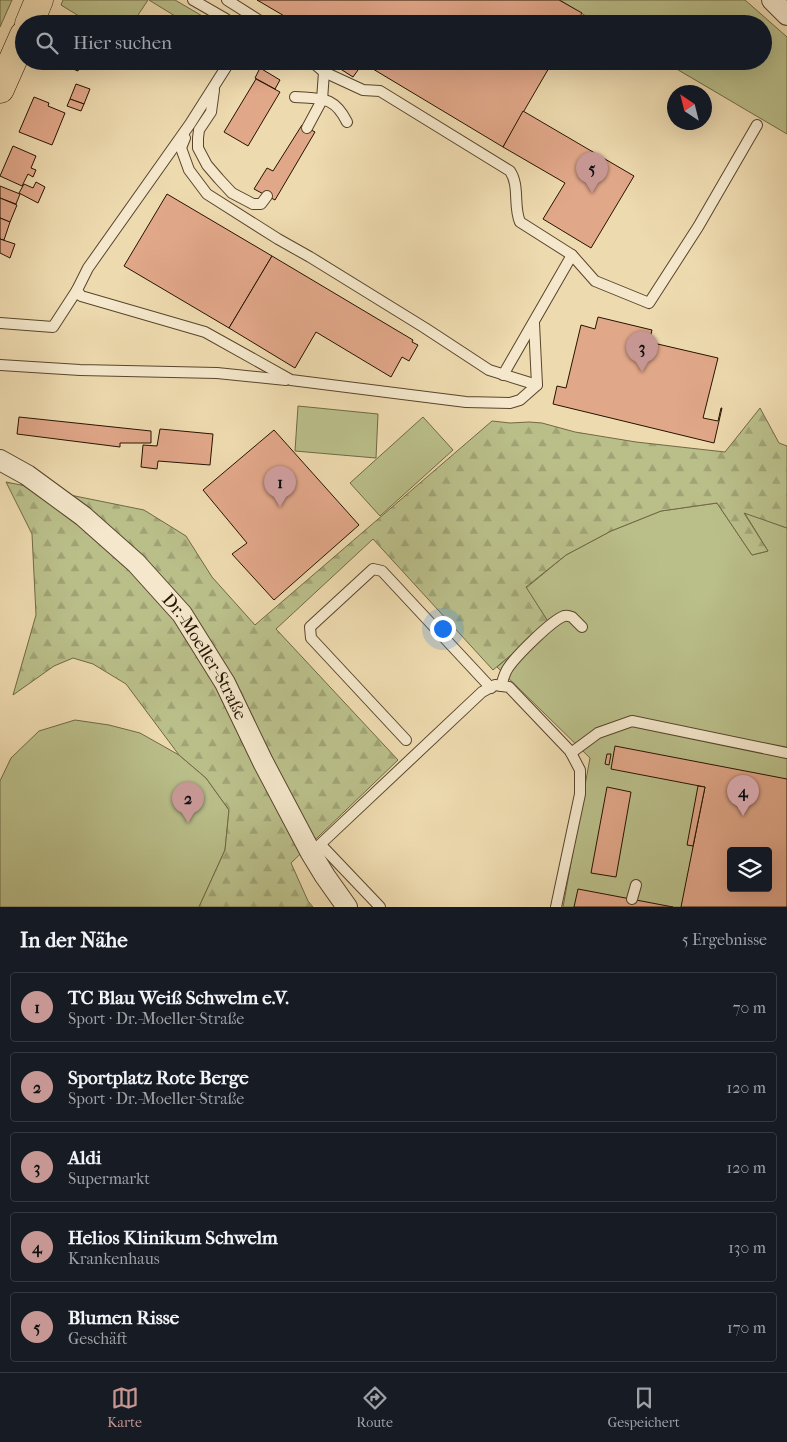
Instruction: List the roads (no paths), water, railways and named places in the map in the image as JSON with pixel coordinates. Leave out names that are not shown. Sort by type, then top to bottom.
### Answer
[{"type":"main road","points":[[32,15],[39,0]]},
{"type":"main road","points":[[0,89],[15,55]]},
{"type":"street","points":[[772,0],[787,15]]},
{"type":"street","name":"Dr.-Moeller-Straße","points":[[0,460],[28,475],[84,516],[136,563],[182,614],[224,683],[263,762],[316,849],[325,876],[347,907]]},
{"type":"lane","points":[[193,0],[219,15]]},
{"type":"lane","points":[[227,0],[251,15]]},
{"type":"lane","points":[[0,323],[53,327],[77,290],[88,268],[190,124],[224,70]]},
{"type":"lane","points":[[322,70],[363,90],[380,91],[510,170],[516,188],[518,218],[520,222],[572,256],[595,281],[649,303],[698,227],[757,125]]},
{"type":"lane","points":[[307,128],[322,100],[324,72]]},
{"type":"lane","points":[[214,86],[211,112],[199,130],[198,148],[218,179],[232,193],[253,204],[261,204],[267,196]]},
{"type":"lane","points":[[295,97],[334,103],[342,112],[347,122]]},
{"type":"lane","points":[[190,124],[181,148],[189,170],[207,194],[278,239],[310,256],[489,370],[537,384]]},
{"type":"lane","points":[[503,375],[572,256]]},
{"type":"lane","points":[[77,290],[82,296],[206,332],[291,380]]},
{"type":"lane","points":[[0,365],[80,370],[217,373],[291,380],[466,402],[510,403],[520,400],[537,384],[534,322]]},
{"type":"lane","points":[[406,740],[311,638],[310,627],[373,569],[382,571],[496,687]]},
{"type":"lane","points":[[496,687],[514,661],[554,622],[564,616],[572,616],[582,627]]},
{"type":"lane","points":[[380,907],[316,849],[482,692],[496,687],[508,687],[571,753],[580,770],[580,794],[556,907]]},
{"type":"lane","points":[[571,753],[598,733],[632,721],[787,752]]},
{"type":"lane","points":[[632,899],[636,885]]},
{"type":"place","name":"Blumen Risse","points":[[592,193]]},
{"type":"place","name":"Aldi","points":[[642,372]]},
{"type":"place","name":"TC Blau Weiß Schwelm e.V.","points":[[280,507]]},
{"type":"place","name":"Helios Klinikum Schwelm","points":[[743,816]]},
{"type":"place","name":"Sportplatz Rote Berge","points":[[188,823]]}]
